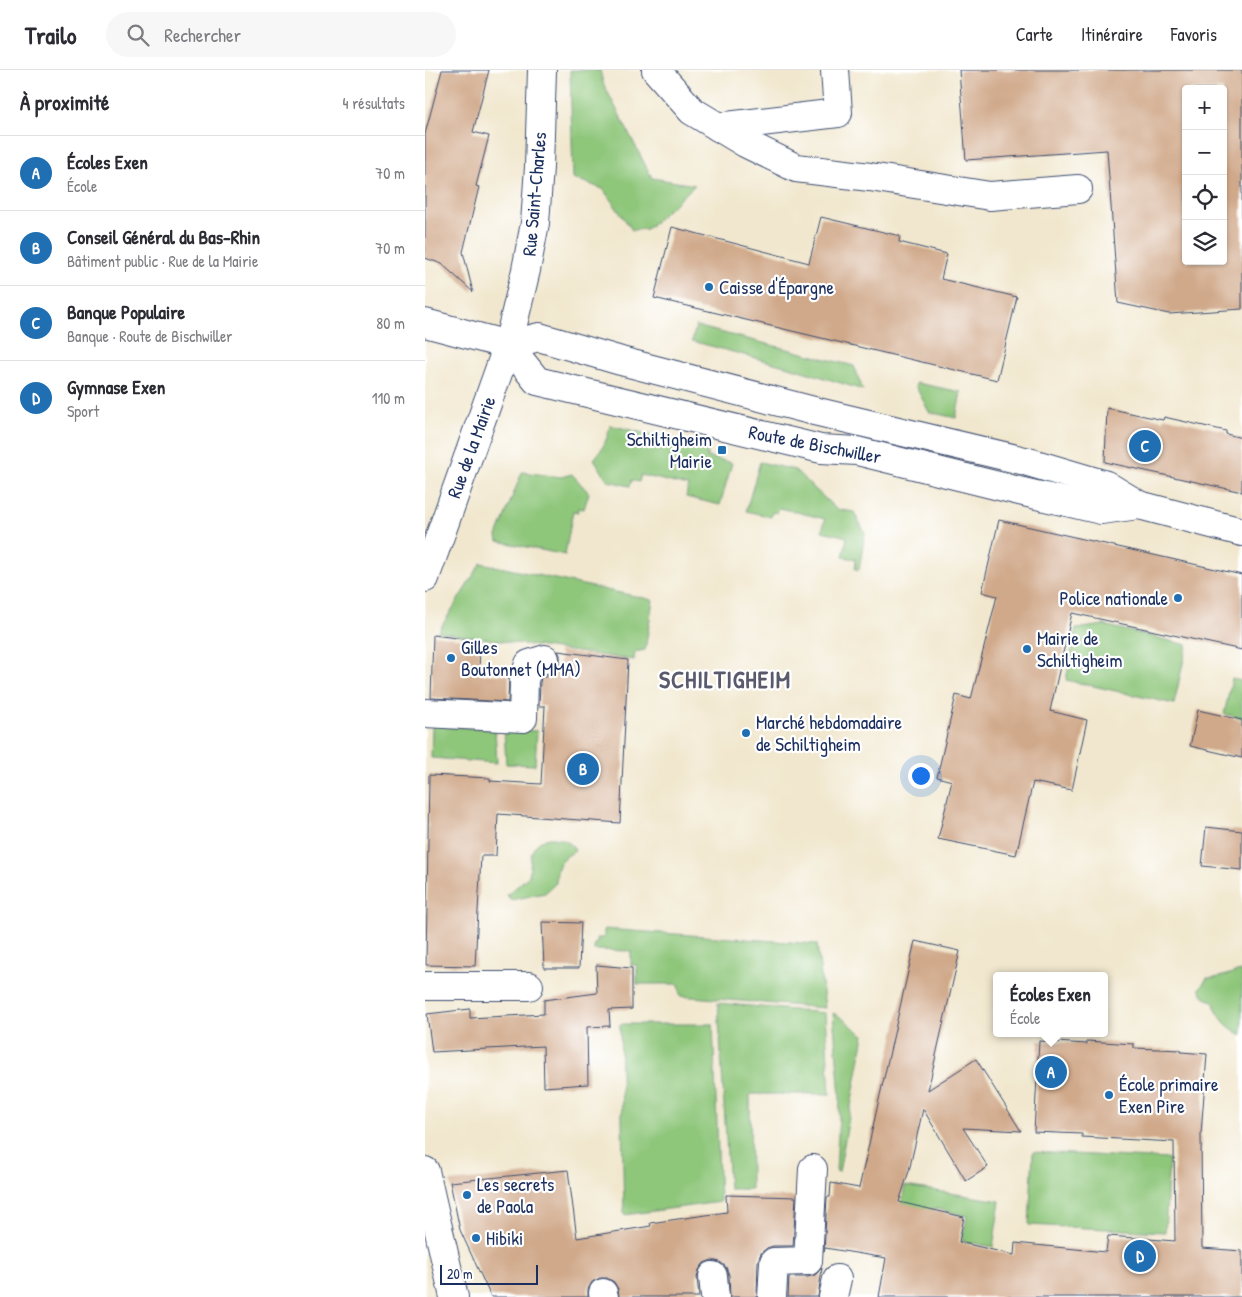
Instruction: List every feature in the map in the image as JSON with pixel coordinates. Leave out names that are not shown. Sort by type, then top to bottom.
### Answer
[{"type":"main road","name":"Rue Saint-Charles","points":[[508,345],[535,223],[542,70]]},
{"type":"main road","points":[[656,70],[692,111],[745,143],[797,168],[871,177],[990,196],[1078,189]]},
{"type":"main road","points":[[718,127],[838,113],[835,70]]},
{"type":"main road","name":"Route de Bischwiller","points":[[425,323],[508,345],[539,337],[814,411],[1056,469],[1090,482],[1106,485],[1139,505],[1242,532]]},
{"type":"main road","name":"Route de Bischwiller","points":[[508,345],[537,381],[821,449],[857,451],[1101,510],[1139,505]]},
{"type":"main road","name":"Rue de la Mairie","points":[[425,578],[432,539],[508,345]]},
{"type":"main road","points":[[425,713],[523,718],[524,680],[529,664],[545,659]]},
{"type":"main road","points":[[425,986],[529,986]]},
{"type":"main road","points":[[772,1297],[774,1262],[808,1261],[813,1169]]},
{"type":"main road","points":[[425,1171],[454,1297]]},
{"type":"green space","points":[[570,70],[600,70],[603,83],[652,178],[695,185],[647,229],[632,230],[603,189],[573,178]]},
{"type":"green space","points":[[696,326],[854,366],[863,390],[796,369],[692,341]]},
{"type":"green space","points":[[917,383],[961,392],[956,418],[929,412],[915,385]]},
{"type":"green space","points":[[610,425],[707,448],[707,457],[732,463],[720,505],[686,497],[688,486],[641,475],[639,482],[632,480],[630,486],[608,481],[594,459],[605,443]]},
{"type":"green space","points":[[760,462],[795,470],[836,509],[854,512],[865,533],[859,570],[855,569],[856,559],[843,557],[847,537],[822,531],[825,519],[780,508],[777,513],[772,512],[771,517],[746,511]]},
{"type":"green space","points":[[522,472],[561,477],[572,474],[589,493],[584,509],[579,508],[578,512],[573,511],[565,555],[498,541],[497,536]]},
{"type":"green space","points":[[481,563],[653,600],[645,650],[635,652],[634,660],[438,632]]},
{"type":"green space","points":[[1104,625],[1187,645],[1174,704],[1066,680],[1076,629]]},
{"type":"green space","points":[[1232,679],[1242,681],[1242,718],[1224,714]]},
{"type":"green space","points":[[432,726],[495,729],[497,763],[431,758]]},
{"type":"green space","points":[[504,729],[537,731],[535,765],[506,764]]},
{"type":"green space","points":[[549,838],[565,840],[571,844],[575,851],[562,860],[557,872],[556,883],[545,893],[511,900],[507,895],[529,876],[534,848],[537,844]]},
{"type":"green space","points":[[604,929],[817,944],[825,1008],[680,996],[679,984],[637,984],[637,965],[631,965],[631,951],[594,950],[597,938],[604,938]]},
{"type":"green space","points":[[1242,971],[1242,1035],[1231,1029],[1223,1021],[1213,1001],[1205,998],[1199,989],[1207,978],[1216,978]]},
{"type":"green space","points":[[718,1003],[825,1013],[830,1094],[750,1094],[751,1189],[729,1189]]},
{"type":"green space","points":[[833,1013],[864,1035],[839,1172],[836,1171],[840,1097]]},
{"type":"green space","points":[[620,1024],[713,1024],[720,1202],[624,1215]]},
{"type":"green space","points":[[1033,1152],[1169,1159],[1165,1232],[1029,1225]]},
{"type":"green space","points":[[905,1186],[1000,1201],[993,1247],[962,1241],[967,1216],[934,1208],[928,1233],[897,1227]]},
{"type":"building","points":[[442,70],[489,70],[473,132],[489,136],[476,186],[479,187],[463,252],[473,292],[442,264],[425,258],[425,134]]},
{"type":"building","points":[[959,70],[1242,70],[1242,309],[1169,314],[1118,303],[1107,150],[966,160]]},
{"type":"building","points":[[821,217],[900,236],[899,242],[947,254],[941,279],[1017,297],[997,380],[654,298],[672,227],[809,263]]},
{"type":"building","points":[[1107,408],[1163,420],[1164,417],[1226,431],[1226,434],[1242,438],[1242,492],[1105,462]]},
{"type":"building","points":[[999,520],[1242,575],[1242,650],[1072,613],[1050,711],[1087,720],[1072,790],[1033,782],[1016,855],[938,839],[952,781],[937,777],[956,695],[971,699],[997,596],[982,592]]},
{"type":"building","points":[[433,635],[480,641],[479,674],[509,675],[508,702],[431,698]]},
{"type":"building","points":[[558,651],[628,660],[620,823],[498,814],[496,856],[481,856],[475,966],[426,965],[429,775],[490,778],[490,781],[541,784],[545,706],[539,706],[540,683],[541,677],[547,677],[547,675],[557,669],[560,662]]},
{"type":"building","points":[[1198,710],[1242,720],[1242,758],[1190,746]]},
{"type":"building","points":[[1206,827],[1242,831],[1242,870],[1202,866]]},
{"type":"building","points":[[542,922],[581,923],[579,968],[544,968]]},
{"type":"building","points":[[915,941],[960,951],[928,1090],[976,1059],[1021,1131],[963,1128],[988,1167],[966,1181],[923,1109],[909,1171],[899,1202],[964,1217],[959,1242],[1014,1255],[1015,1243],[1106,1252],[1108,1236],[1175,1241],[1174,1142],[1082,1137],[1082,1134],[1034,1132],[1039,1041],[1087,1044],[1087,1041],[1134,1044],[1134,1048],[1181,1050],[1181,1052],[1207,1054],[1201,1134],[1202,1248],[1242,1251],[1242,1297],[879,1297],[886,1258],[825,1248],[824,1252],[827,1197],[830,1197],[831,1183],[859,1188]]},
{"type":"building","points":[[596,965],[632,968],[632,1009],[609,1010],[610,1026],[587,1027],[588,1084],[544,1087],[543,1046],[432,1052],[427,1014],[470,1009],[470,1018],[544,1014],[544,1000],[597,993]]},
{"type":"building","points":[[568,1170],[577,1238],[651,1226],[650,1223],[727,1212],[726,1195],[796,1197],[793,1246],[773,1246],[761,1253],[758,1261],[757,1297],[730,1297],[729,1275],[726,1267],[720,1262],[712,1260],[704,1263],[699,1270],[697,1277],[699,1297],[619,1297],[618,1289],[614,1282],[607,1278],[600,1278],[592,1282],[588,1289],[588,1297],[491,1297],[460,1230],[450,1182]]},
{"type":"building","points":[[822,1268],[818,1297],[788,1297],[789,1277],[808,1277],[815,1275]]},
{"type":"place","name":"Caisse d'Épargne","points":[[709,287]]},
{"type":"place","name":"Banque Populaire","points":[[1145,446]]},
{"type":"place","name":"Schiltigheim Mairie","points":[[722,450]]},
{"type":"place","name":"Police nationale","points":[[1178,598]]},
{"type":"place","name":"Mairie de Schiltigheim","points":[[1027,649]]},
{"type":"place","name":"Gilles Boutonnet (MMA)","points":[[451,658]]},
{"type":"place","name":"Marché hebdomadaire de Schiltigheim","points":[[746,733]]},
{"type":"place","name":"Conseil Général du Bas-Rhin","points":[[583,769]]},
{"type":"place","name":"Écoles Exen","points":[[1051,1072]]},
{"type":"place","name":"École primaire Exen Pire","points":[[1109,1095]]},
{"type":"place","name":"Les secrets de Paola","points":[[467,1195]]},
{"type":"place","name":"Hibiki","points":[[476,1238]]},
{"type":"place","name":"Gymnase Exen","points":[[1140,1256]]},
{"type":"district","name":"SCHILTIGHEIM","points":[[725,680]]}]
